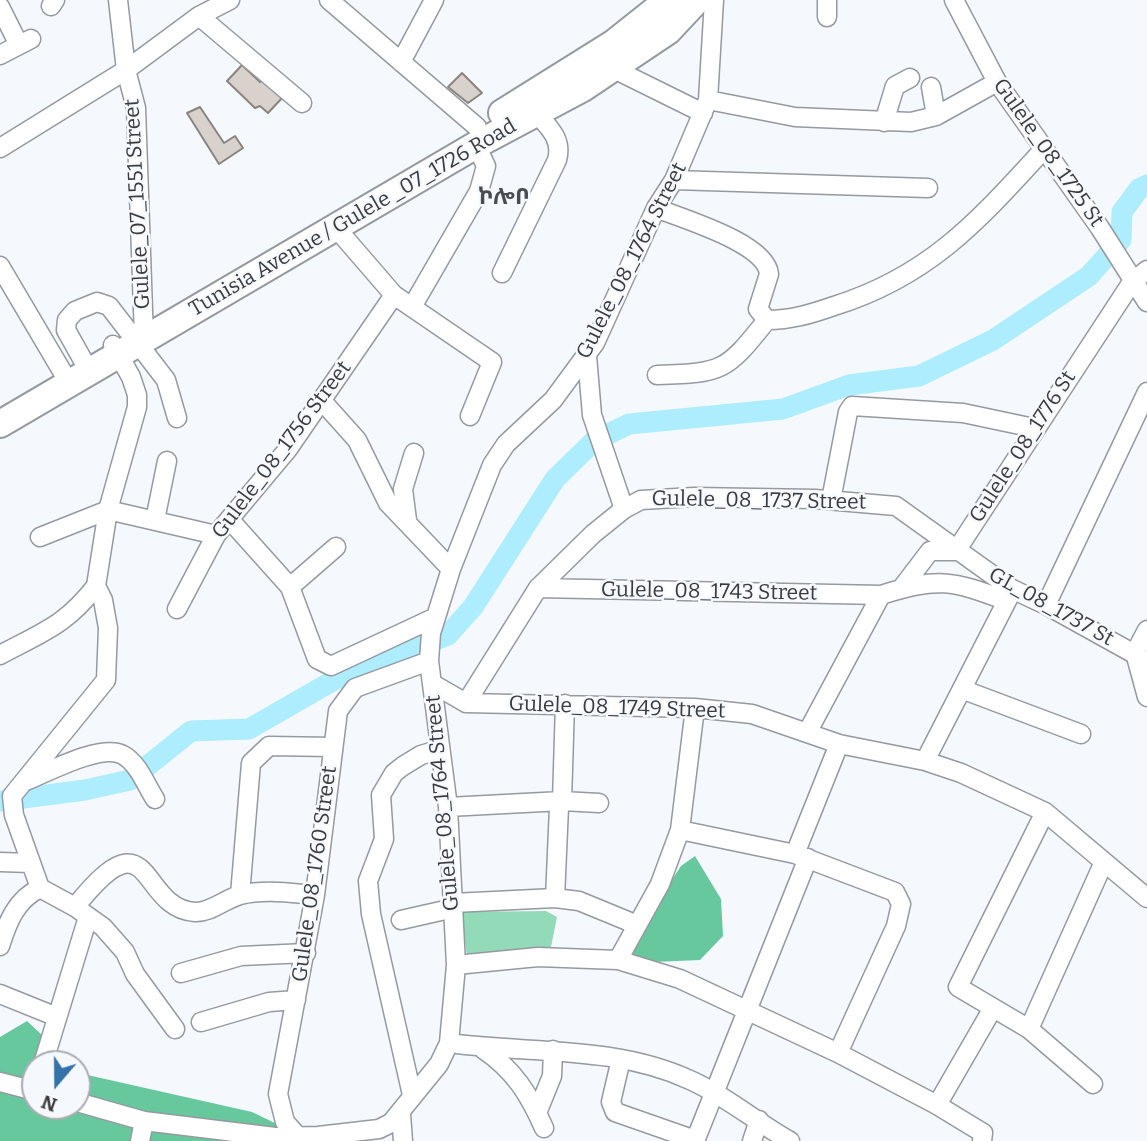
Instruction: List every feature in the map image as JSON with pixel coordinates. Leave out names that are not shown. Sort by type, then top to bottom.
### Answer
[{"type":"highway","name":"Tunisia Avenue / Gulele _07_1726 Road","points":[[531,105],[668,0]]},
{"type":"highway","name":"Tunisia Avenue / Gulele _07_1726 Road","points":[[0,424],[76,372],[476,136],[531,105],[614,69],[668,31],[697,0]]},
{"type":"highway","name":"Tunisia Avenue / Gulele _07_1726 Road","points":[[131,339],[337,229],[476,136]]},
{"type":"highway","name":"Tunisia Avenue / Gulele _07_1726 Road","points":[[0,411],[76,372]]},
{"type":"street","name":"Gulele_07_1551 Street","points":[[118,0],[126,70],[136,108],[131,339]]},
{"type":"street","points":[[0,148],[126,70],[199,16],[230,0]]},
{"type":"street","points":[[401,62],[434,0]]},
{"type":"street","name":"Gulele_08_1764 Street","points":[[449,1043],[456,965],[454,905],[448,807],[438,750],[429,662],[433,625],[484,482],[506,444],[553,400],[587,356],[614,305],[656,208],[674,180],[706,107],[714,0]]},
{"type":"street","name":"Gulele_08_1725 St","points":[[954,0],[997,82],[1100,228],[1147,302]]},
{"type":"street","points":[[335,2],[476,136],[486,166],[478,191],[412,307]]},
{"type":"street","points":[[0,7],[25,42],[0,55]]},
{"type":"street","points":[[199,16],[302,103]]},
{"type":"street","points":[[614,69],[706,107],[795,117],[884,122],[918,121],[936,116],[997,82]]},
{"type":"street","points":[[884,122],[895,86],[910,78]]},
{"type":"street","points":[[930,87],[936,116]]},
{"type":"street","points":[[502,273],[560,146],[557,137],[531,105]]},
{"type":"street","points":[[657,375],[708,372],[731,363],[767,320],[796,318],[891,285],[937,256],[995,203],[1044,149]]},
{"type":"street","points":[[674,180],[928,188]]},
{"type":"street","points":[[656,208],[721,234],[748,247],[761,258],[769,274],[758,309],[767,320]]},
{"type":"street","points":[[337,229],[394,295],[492,362],[470,416]]},
{"type":"street","points":[[0,267],[76,372]]},
{"type":"street","name":"Gulele_08_1776 St","points":[[956,551],[1128,274],[1147,270]]},
{"type":"street","name":"Gulele_08_1756 Street","points":[[177,609],[216,535],[323,402],[394,295]]},
{"type":"street","points":[[76,372],[66,330],[67,320],[75,311],[97,302],[109,306],[131,339],[166,380],[177,418]]},
{"type":"street","points":[[0,655],[76,612],[96,586],[108,510],[137,407],[131,339]]},
{"type":"street","points":[[587,356],[592,415],[607,466],[624,509]]},
{"type":"street","points":[[1046,605],[1147,392]]},
{"type":"street","points":[[323,402],[357,440],[387,503],[407,520],[420,540],[451,569]]},
{"type":"street","points":[[831,500],[848,412],[852,407],[962,413],[1034,428]]},
{"type":"street","points":[[407,520],[403,489],[414,453]]},
{"type":"street","points":[[155,520],[167,461]]},
{"type":"street","name":"Gulele_08_1737 Street","points":[[466,702],[538,588],[624,509],[641,500],[694,497],[886,503],[903,508],[956,551]]},
{"type":"street","points":[[40,537],[108,510],[216,535]]},
{"type":"street","points":[[230,520],[290,587],[317,659],[331,666],[433,625]]},
{"type":"street","points":[[290,587],[336,547]]},
{"type":"street","points":[[901,589],[930,551],[956,551]]},
{"type":"street","name":"GL_08_1737 St","points":[[956,551],[1009,595],[1046,605],[1141,657]]},
{"type":"street","points":[[807,733],[881,596],[932,582],[954,582],[1009,595],[964,690],[925,761]]},
{"type":"street","points":[[96,586],[103,600],[108,628],[106,680],[51,751],[19,783],[12,796],[13,815],[40,888],[103,927],[125,952],[135,974],[175,1029]]},
{"type":"street","name":"Gulele_08_1743 Street","points":[[538,588],[881,596]]},
{"type":"street","points":[[1147,629],[1141,657],[1147,697]]},
{"type":"street","name":"Gulele_08_1760 Street","points":[[301,1138],[285,1122],[278,1094],[306,953],[338,711],[355,688],[429,662]]},
{"type":"street","points":[[433,684],[466,702]]},
{"type":"street","points":[[964,690],[1081,734]]},
{"type":"street","name":"Gulele_08_1749 Street","points":[[466,702],[695,708],[752,714],[839,744],[925,761],[961,773],[1045,812],[1103,864],[1147,898]]},
{"type":"street","points":[[555,898],[556,817],[562,801],[565,704]]},
{"type":"street","points":[[618,960],[660,884],[680,830],[695,708]]},
{"type":"street","points":[[621,1059],[611,1102],[615,1112],[695,1140],[747,1010],[839,744]]},
{"type":"street","points":[[240,895],[251,763],[269,746],[333,747]]},
{"type":"street","points":[[412,1095],[370,914],[368,881],[384,839],[381,794],[394,774],[403,766],[421,755],[438,750]]},
{"type":"street","points":[[19,783],[92,754],[110,751],[122,754],[133,764],[155,799]]},
{"type":"street","points":[[448,807],[562,801],[599,803]]},
{"type":"street","points":[[1045,812],[958,987],[1030,1029],[1093,1084]]},
{"type":"street","points":[[680,830],[802,856],[895,892],[901,904],[884,958],[838,1053]]},
{"type":"street","points":[[0,862],[30,863]]},
{"type":"street","points":[[47,1050],[82,912],[99,878],[117,865],[128,864],[147,872],[164,895],[191,912],[200,912],[240,895],[271,891],[315,895]]},
{"type":"street","points":[[1030,1029],[1103,864]]},
{"type":"street","points":[[0,946],[4,923],[24,896],[40,888]]},
{"type":"street","points":[[401,920],[454,905],[555,898],[579,901],[635,925]]},
{"type":"street","points":[[181,973],[241,956],[306,953]]},
{"type":"street","points":[[456,965],[538,957],[618,960],[680,979],[838,1053],[937,1105],[983,1133],[982,1141]]},
{"type":"street","points":[[0,994],[57,1017]]},
{"type":"street","points":[[201,1022],[269,1002],[296,1000]]},
{"type":"street","points":[[937,1105],[993,1008]]},
{"type":"street","points":[[91,1106],[144,1121],[275,1137],[301,1138],[379,1129],[401,1114],[412,1095],[429,1078],[449,1043],[553,1050],[621,1059],[662,1069],[713,1092],[790,1141]]},
{"type":"street","points":[[480,1047],[515,1075],[541,1121],[552,1076],[553,1050]]},
{"type":"street","points":[[1,1088],[21,1090]]},
{"type":"street","points":[[401,1114],[403,1141]]},
{"type":"street","points":[[752,1141],[759,1120]]},
{"type":"street","points":[[139,1141],[144,1121]]},
{"type":"green space","points":[[695,856],[721,899],[723,936],[700,960],[654,962],[627,955],[625,951],[681,866]]},
{"type":"green space","points":[[546,911],[557,917],[549,957],[467,957],[461,912]]},
{"type":"green space","points":[[27,1021],[58,1050],[21,1050],[21,1120],[91,1120],[91,1076],[252,1112],[312,1141],[0,1141],[0,1037]]},
{"type":"building","points":[[242,65],[260,82],[264,79],[283,97],[268,113],[260,106],[255,108],[227,81]]},
{"type":"building","points":[[462,73],[482,93],[468,103],[448,87]]},
{"type":"building","points":[[200,107],[224,143],[235,136],[243,148],[219,164],[187,113]]},
{"type":"waterway","points":[[0,801],[85,790],[130,780],[191,731],[249,729],[336,679],[448,635],[473,607],[555,479],[594,441],[629,424],[783,409],[849,385],[919,376],[993,340],[1089,276],[1121,240],[1122,212],[1139,189],[1147,185]]},
{"type":"district","name":"ኮሎቦ","points":[[504,198]]}]
